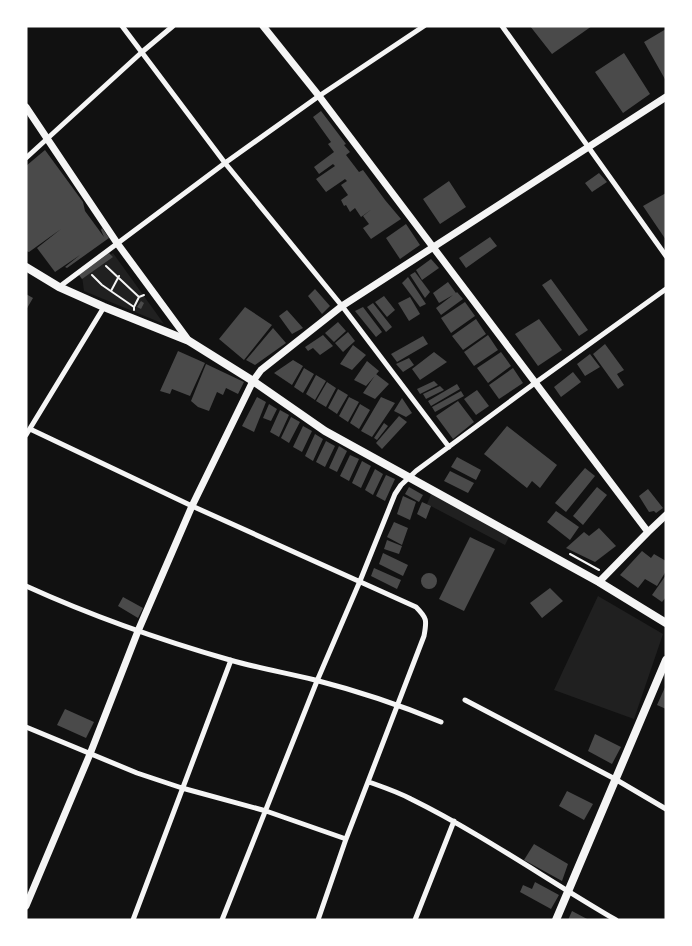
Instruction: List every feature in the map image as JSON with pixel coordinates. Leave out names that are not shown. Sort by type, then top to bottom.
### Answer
[{"type":"main road","points":[[26,267],[59,286],[104,307],[189,341],[253,381],[325,431],[599,582],[664,622]]},
{"type":"main road","points":[[556,920],[666,660]]},
{"type":"street","points":[[122,26],[225,163],[342,306],[449,447]]},
{"type":"street","points":[[26,158],[173,26]]},
{"type":"street","points":[[263,26],[434,247],[648,532]]},
{"type":"street","points":[[59,286],[319,96],[424,26]]},
{"type":"street","points":[[502,26],[586,147],[666,256]]},
{"type":"street","points":[[26,906],[90,754],[138,631],[192,506],[253,381],[261,370],[342,306],[666,96]]},
{"type":"street","points":[[26,107],[117,243],[189,341]]},
{"type":"street","points":[[222,920],[317,680],[395,494],[409,477],[666,289]]},
{"type":"street","points":[[26,435],[104,307]]},
{"type":"street","points":[[30,429],[192,506],[416,607],[425,616],[424,636],[346,839],[318,920]]},
{"type":"street","points":[[599,582],[666,516]]},
{"type":"street","points":[[26,586],[66,604],[138,631],[231,660],[317,680],[397,704],[441,722]]},
{"type":"street","points":[[133,920],[231,660]]},
{"type":"street","points":[[465,700],[615,779],[666,809]]},
{"type":"street","points":[[26,726],[137,773],[182,788],[266,811],[346,839]]},
{"type":"street","points":[[369,782],[409,798],[454,821],[616,920]]},
{"type":"street","points":[[415,920],[454,821]]},
{"type":"path","points":[[106,266],[139,296]]},
{"type":"path","points":[[92,275],[134,307]]},
{"type":"path","points":[[111,291],[119,276]]},
{"type":"path","points":[[139,296],[144,295]]},
{"type":"path","points":[[135,312],[134,307],[139,296]]},
{"type":"shaded area","points":[[113,253],[164,324],[84,291],[82,276]]},
{"type":"shaded area","points":[[432,492],[510,535],[505,545],[427,504]]},
{"type":"shaded area","points":[[598,596],[663,634],[634,719],[554,690]]},
{"type":"building","points":[[530,26],[592,26],[552,54]]},
{"type":"building","points":[[666,29],[666,81],[644,42]]},
{"type":"building","points":[[624,53],[650,94],[623,113],[595,72]]},
{"type":"building","points":[[321,111],[346,144],[344,145],[350,152],[346,155],[359,172],[363,170],[401,219],[371,239],[363,228],[369,224],[363,216],[372,209],[361,217],[355,208],[350,212],[341,200],[348,195],[341,185],[347,181],[345,179],[326,192],[316,179],[335,166],[333,164],[319,174],[314,167],[334,152],[328,144],[331,142],[313,117]]},
{"type":"building","points":[[45,150],[83,202],[85,211],[104,237],[102,228],[109,238],[67,268],[65,267],[80,255],[55,272],[37,248],[61,229],[29,252],[26,251],[26,166]]},
{"type":"building","points":[[599,173],[607,182],[592,192],[585,183]]},
{"type":"building","points":[[449,181],[466,207],[440,224],[423,199]]},
{"type":"building","points":[[666,193],[666,240],[643,206]]},
{"type":"building","points":[[406,224],[420,245],[400,259],[386,238]]},
{"type":"building","points":[[490,237],[497,246],[466,268],[459,258]]},
{"type":"building","points":[[109,253],[113,257],[82,279],[79,275]]},
{"type":"building","points":[[431,259],[439,268],[422,280],[416,270]]},
{"type":"building","points":[[415,272],[430,292],[425,298],[410,275]]},
{"type":"building","points":[[408,277],[426,304],[420,307],[402,283]]},
{"type":"building","points":[[551,279],[588,330],[579,336],[542,285]]},
{"type":"building","points":[[448,282],[463,299],[441,315],[436,308],[453,295],[439,303],[433,293]]},
{"type":"building","points":[[315,289],[330,306],[322,314],[308,296]]},
{"type":"building","points":[[26,294],[33,298],[26,310]]},
{"type":"building","points":[[384,296],[395,310],[387,317],[375,302]]},
{"type":"building","points":[[410,297],[420,314],[409,321],[398,303]]},
{"type":"building","points":[[141,301],[144,303],[141,309],[137,307]]},
{"type":"building","points":[[465,302],[475,316],[451,333],[441,318]]},
{"type":"building","points":[[373,303],[392,327],[386,332],[367,307]]},
{"type":"building","points":[[245,307],[272,325],[244,360],[219,339]]},
{"type":"building","points":[[363,307],[382,332],[376,337],[355,311]]},
{"type":"building","points":[[287,310],[303,328],[292,334],[279,316]]},
{"type":"building","points":[[476,319],[486,334],[463,350],[452,336]]},
{"type":"building","points":[[539,319],[562,350],[538,366],[515,334]]},
{"type":"building","points":[[338,322],[346,331],[334,342],[325,333]]},
{"type":"building","points":[[273,328],[286,343],[255,365],[246,360]]},
{"type":"building","points":[[348,332],[355,341],[343,352],[335,343]]},
{"type":"building","points":[[323,335],[333,346],[320,355],[313,348],[308,351],[305,347]]},
{"type":"building","points":[[488,335],[498,350],[474,366],[464,352]]},
{"type":"building","points":[[423,336],[428,344],[397,362],[391,354]]},
{"type":"building","points":[[605,344],[624,370],[617,374],[624,385],[618,389],[593,354]]},
{"type":"building","points":[[353,345],[366,355],[352,370],[340,364]]},
{"type":"building","points":[[178,351],[205,363],[190,396],[172,389],[170,394],[160,391]]},
{"type":"building","points":[[434,352],[447,362],[420,380],[412,369]]},
{"type":"building","points":[[501,352],[511,366],[488,383],[477,368]]},
{"type":"building","points":[[590,354],[600,367],[585,376],[577,364]]},
{"type":"building","points":[[409,358],[414,365],[403,372],[396,364]]},
{"type":"building","points":[[293,360],[303,366],[292,385],[274,373]]},
{"type":"building","points":[[367,361],[379,371],[366,386],[354,380]]},
{"type":"building","points":[[206,364],[244,382],[238,394],[226,388],[223,395],[217,392],[209,411],[198,407],[191,401]]},
{"type":"building","points":[[304,368],[314,374],[303,393],[294,387]]},
{"type":"building","points":[[513,368],[523,383],[499,399],[489,385]]},
{"type":"building","points":[[573,372],[581,382],[561,397],[554,387]]},
{"type":"building","points":[[376,374],[389,384],[375,399],[363,393]]},
{"type":"building","points":[[316,375],[326,381],[315,400],[306,394]]},
{"type":"building","points":[[434,381],[438,385],[420,394],[417,389]]},
{"type":"building","points":[[327,382],[336,388],[326,407],[316,401]]},
{"type":"building","points":[[457,384],[460,389],[431,406],[428,401]]},
{"type":"building","points":[[440,386],[444,390],[426,399],[423,394]]},
{"type":"building","points":[[338,389],[348,395],[337,414],[328,408]]},
{"type":"building","points":[[477,390],[489,406],[476,415],[464,399]]},
{"type":"building","points":[[461,391],[464,396],[435,412],[432,407]]},
{"type":"building","points":[[257,397],[266,402],[254,432],[242,426]]},
{"type":"building","points":[[349,397],[359,402],[348,422],[339,416]]},
{"type":"building","points":[[381,397],[395,403],[372,437],[361,431]]},
{"type":"building","points":[[402,398],[412,413],[406,417],[394,411]]},
{"type":"building","points":[[458,401],[474,422],[453,439],[436,416]]},
{"type":"building","points":[[269,404],[277,409],[271,421],[263,418]]},
{"type":"building","points":[[360,404],[370,410],[359,429],[350,423]]},
{"type":"building","points":[[280,410],[289,415],[279,437],[270,432]]},
{"type":"building","points":[[399,416],[407,422],[382,449],[376,443]]},
{"type":"building","points":[[291,417],[300,422],[289,443],[281,438]]},
{"type":"building","points":[[384,423],[388,426],[377,440],[374,438]]},
{"type":"building","points":[[303,426],[312,431],[302,452],[293,447]]},
{"type":"building","points":[[507,426],[557,465],[540,488],[532,481],[527,488],[484,454]]},
{"type":"building","points":[[315,434],[323,439],[313,461],[305,456]]},
{"type":"building","points":[[326,441],[335,446],[325,467],[316,462]]},
{"type":"building","points":[[339,446],[347,451],[337,472],[329,468]]},
{"type":"building","points":[[350,455],[359,459],[349,481],[340,476]]},
{"type":"building","points":[[457,457],[481,470],[476,480],[451,467]]},
{"type":"building","points":[[362,461],[371,466],[361,488],[352,483]]},
{"type":"building","points":[[585,468],[595,476],[566,512],[555,503]]},
{"type":"building","points":[[375,469],[383,474],[373,495],[365,490]]},
{"type":"building","points":[[450,471],[474,483],[468,493],[444,481]]},
{"type":"building","points":[[386,475],[395,479],[385,501],[376,496]]},
{"type":"building","points":[[409,487],[423,495],[419,502],[405,494]]},
{"type":"building","points":[[597,487],[607,495],[583,525],[573,516]]},
{"type":"building","points":[[648,489],[663,508],[656,513],[654,511],[649,512],[639,496]]},
{"type":"building","points":[[403,496],[416,502],[410,520],[397,514]]},
{"type":"building","points":[[422,502],[431,506],[426,519],[417,514]]},
{"type":"building","points":[[556,511],[579,527],[570,540],[547,522]]},
{"type":"building","points":[[394,522],[408,528],[402,545],[387,537]]},
{"type":"building","points":[[599,528],[616,546],[595,562],[566,548],[584,532],[589,536]]},
{"type":"building","points":[[470,537],[495,549],[464,611],[439,599]]},
{"type":"building","points":[[387,540],[402,546],[399,554],[384,549]]},
{"type":"building","points":[[642,551],[651,558],[654,554],[666,561],[666,571],[657,586],[645,579],[638,588],[620,575]]},
{"type":"building","points":[[383,553],[408,565],[403,576],[379,564]]},
{"type":"building","points":[[374,568],[401,580],[397,589],[371,576]]},
{"type":"building","points":[[429,573],[435,575],[437,581],[435,587],[429,589],[423,587],[421,581],[423,575]]},
{"type":"building","points":[[666,575],[666,597],[662,602],[652,595]]},
{"type":"building","points":[[550,588],[563,601],[542,618],[530,603]]},
{"type":"building","points":[[123,597],[143,608],[138,618],[118,606]]},
{"type":"building","points":[[666,685],[666,709],[657,705]]},
{"type":"building","points":[[65,709],[94,722],[86,738],[57,725]]},
{"type":"building","points":[[595,734],[621,747],[612,764],[588,751]]},
{"type":"building","points":[[567,791],[593,804],[584,820],[559,806]]},
{"type":"building","points":[[534,844],[568,864],[562,881],[524,860]]},
{"type":"building","points":[[535,882],[559,895],[551,909],[520,892],[523,885],[532,889]]},
{"type":"building","points":[[572,911],[589,920],[568,920]]}]
